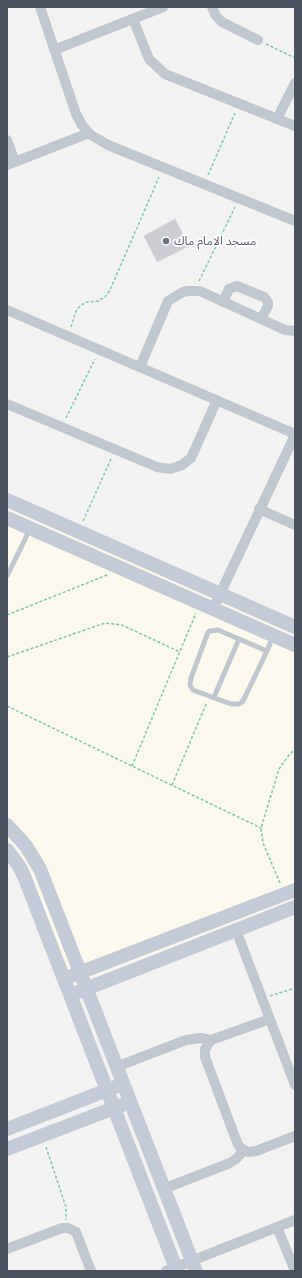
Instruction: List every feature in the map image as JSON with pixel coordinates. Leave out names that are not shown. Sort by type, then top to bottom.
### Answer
[{"type":"street","points":[[40,7],[76,114],[82,125],[89,133],[102,143],[295,221]]},
{"type":"street","points":[[54,50],[163,7]]},
{"type":"street","points":[[212,7],[216,16],[222,22],[258,40]]},
{"type":"street","points":[[133,19],[149,59],[160,71],[176,79],[295,126]]},
{"type":"street","points":[[277,119],[295,83]]},
{"type":"street","points":[[7,140],[11,163],[89,133]]},
{"type":"street","points":[[223,302],[229,289],[237,286],[264,297],[268,302],[268,306],[261,319]]},
{"type":"street","points":[[140,367],[168,301],[183,292],[194,290],[200,291],[285,330],[295,331]]},
{"type":"street","points":[[7,310],[295,434],[220,594],[207,606]]},
{"type":"street","points":[[7,404],[157,467],[170,469],[182,465],[191,458],[217,400]]},
{"type":"street","points":[[7,500],[295,628]]},
{"type":"street","points":[[259,510],[295,525]]},
{"type":"street","points":[[7,518],[295,645]]},
{"type":"street","points":[[7,825],[26,846],[37,863],[194,1266]]},
{"type":"street","points":[[7,850],[19,866],[24,876],[114,1108],[173,1270],[194,1266],[295,1220]]},
{"type":"street","points":[[64,979],[290,892]]},
{"type":"street","points":[[70,995],[295,907]]},
{"type":"street","points":[[236,930],[295,1085]]},
{"type":"street","points":[[116,1067],[186,1040],[196,1038],[211,1040],[270,1019]]},
{"type":"street","points":[[211,1040],[205,1049],[206,1061],[238,1145],[248,1152],[256,1152],[295,1136]]},
{"type":"street","points":[[7,1127],[123,1084]]},
{"type":"street","points":[[7,1149],[130,1102]]},
{"type":"street","points":[[163,1189],[230,1163],[244,1150]]},
{"type":"street","points":[[7,1249],[65,1227],[76,1232],[91,1271]]},
{"type":"street","points":[[277,1227],[294,1271]]},
{"type":"lane","points":[[7,576],[30,528]]},
{"type":"lane","points":[[267,651],[218,630],[208,632],[190,682],[193,690],[235,704],[242,702],[267,651],[273,635]]},
{"type":"lane","points":[[212,697],[239,639]]},
{"type":"path","points":[[258,40],[295,58]]},
{"type":"path","points":[[204,184],[239,104]]},
{"type":"path","points":[[67,336],[78,308],[84,303],[102,299],[110,290],[163,168]]},
{"type":"path","points":[[194,290],[239,198]]},
{"type":"path","points":[[62,427],[99,350]]},
{"type":"path","points":[[78,532],[116,450]]},
{"type":"path","points":[[7,616],[123,569]]},
{"type":"path","points":[[132,766],[180,652],[207,606]]},
{"type":"path","points":[[7,657],[105,623],[122,625],[180,652]]},
{"type":"path","points":[[172,785],[212,697]]},
{"type":"path","points":[[7,706],[261,828]]},
{"type":"path","points":[[290,892],[263,843],[261,828],[279,769],[295,749]]},
{"type":"path","points":[[262,999],[295,988]]},
{"type":"path","points":[[42,1136],[66,1207],[67,1218],[65,1227]]},
{"type":"shaded area","points":[[7,508],[295,634],[295,899],[73,985],[29,868],[16,848],[7,838]]},
{"type":"building","name":"مسجد الامام ماك","points":[[175,219],[189,246],[157,262],[144,236]]},
{"type":"place","name":"مسجد الامام ماك","points":[[166,241]]}]
